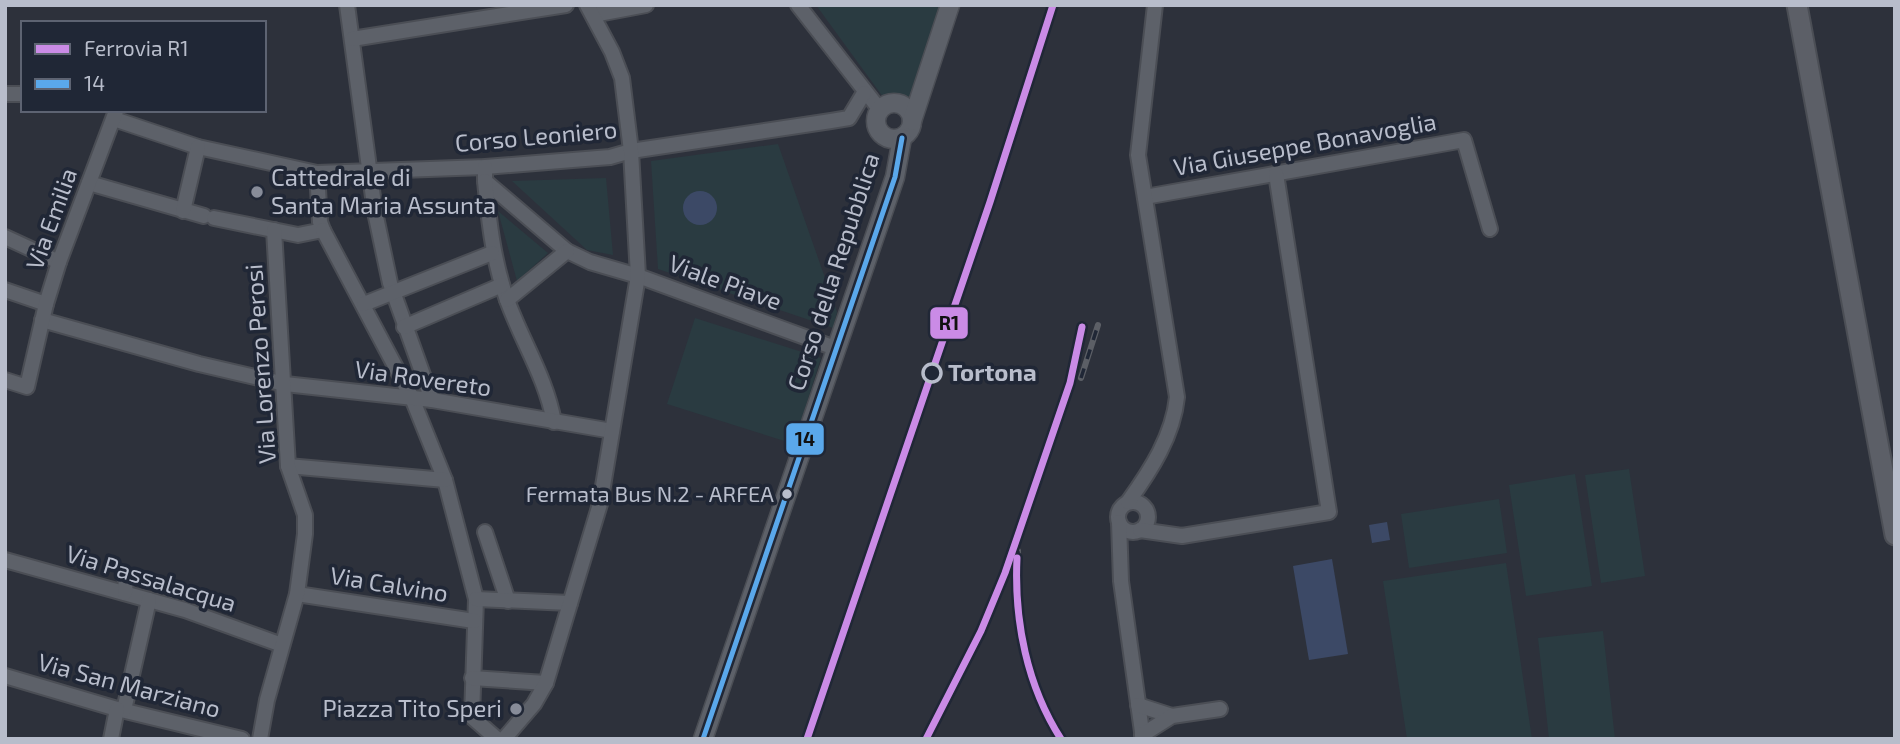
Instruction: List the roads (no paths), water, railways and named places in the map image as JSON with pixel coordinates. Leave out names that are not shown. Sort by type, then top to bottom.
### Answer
[{"type":"main road","points":[[1797,5],[1895,535]]},
{"type":"street","points":[[346,5],[376,212],[404,327],[432,400]]},
{"type":"street","points":[[352,39],[566,5]]},
{"type":"street","points":[[504,739],[534,704],[546,683],[600,504],[638,276],[631,151],[622,78],[590,10],[646,5]]},
{"type":"street","points":[[798,5],[864,93],[880,110]]},
{"type":"street","points":[[912,121],[909,111],[900,104],[889,104],[880,110],[876,121],[880,133],[890,139],[902,138],[909,131],[950,5]]},
{"type":"street","points":[[1120,564],[1138,531],[1147,523],[1140,506],[1151,469],[1173,421],[1177,397],[1138,155],[1155,5]]},
{"type":"street","name":"Corso Leoniero","points":[[115,115],[198,147],[317,173],[485,174],[610,157],[631,151],[849,118],[864,93]]},
{"type":"street","name":"Via Emilia","points":[[5,380],[27,387],[46,304],[59,262],[115,115]]},
{"type":"street","name":"Corso della Repubblica","points":[[703,739],[895,177],[902,138]]},
{"type":"street","name":"Via Giuseppe Bonavoglia","points":[[1145,197],[1464,140],[1490,229]]},
{"type":"street","points":[[183,211],[198,147]]},
{"type":"street","points":[[317,173],[320,222],[323,230],[412,398],[445,481],[476,599],[472,717],[497,739]]},
{"type":"street","points":[[485,174],[492,253],[507,300],[548,393],[554,422]]},
{"type":"street","name":"Viale Piave","points":[[485,174],[567,250],[590,262],[638,276],[835,348]]},
{"type":"street","points":[[1119,522],[1126,530],[1182,536],[1329,512],[1276,174]]},
{"type":"street","points":[[89,183],[183,211],[298,235],[323,230]]},
{"type":"street","name":"Via Lorenzo Perosi","points":[[260,739],[297,594],[305,516],[288,466],[274,230]]},
{"type":"street","points":[[5,237],[59,262]]},
{"type":"street","points":[[507,300],[567,250]]},
{"type":"street","points":[[363,304],[492,253]]},
{"type":"street","points":[[404,327],[502,285]]},
{"type":"street","points":[[5,290],[46,304]]},
{"type":"street","name":"Via Rovereto","points":[[42,320],[199,364],[285,384],[432,400],[612,431]]},
{"type":"street","points":[[288,466],[445,481]]},
{"type":"street","points":[[1140,506],[1182,536]]},
{"type":"street","points":[[1140,506],[1118,512],[1120,564],[1143,737],[1172,716]]},
{"type":"street","points":[[485,532],[508,601]]},
{"type":"street","name":"Via Passalacqua","points":[[5,560],[220,621],[282,645]]},
{"type":"street","points":[[125,593],[126,576]]},
{"type":"street","name":"Via Calvino","points":[[297,594],[474,621]]},
{"type":"street","points":[[476,599],[570,603]]},
{"type":"street","points":[[111,739],[149,600]]},
{"type":"street","name":"Via San Marziano","points":[[5,676],[121,710],[242,739]]},
{"type":"street","points":[[472,678],[546,683]]},
{"type":"street","points":[[1138,705],[1172,716],[1220,709]]},
{"type":"water","points":[[700,191],[712,196],[717,208],[712,220],[700,225],[688,220],[683,208],[688,196]]},
{"type":"water","points":[[1387,522],[1390,540],[1372,543],[1369,525]]},
{"type":"water","points":[[1332,559],[1348,654],[1309,660],[1293,566]]},
{"type":"railway","points":[[1081,378],[1098,325]]},
{"type":"railway","points":[[926,739],[981,631],[1005,573],[1070,383],[1082,327]]},
{"type":"railway","points":[[1018,551],[1017,600],[1025,648],[1039,695],[1061,739]]},
{"type":"rail line","name":"R1","points":[[807,739],[990,202],[1053,5]]},
{"type":"rail line","name":"R1","points":[[926,739],[981,631],[1005,573],[1070,383],[1082,327]]},
{"type":"rail line","name":"R1","points":[[1017,558],[1018,605],[1025,652],[1039,697],[1061,739]]},
{"type":"place","name":"Cattedrale di Santa Maria Assunta","points":[[257,192]]},
{"type":"place","name":"Tortona","points":[[932,373]]},
{"type":"place","name":"Fermata Bus N.2 - ARFEA","points":[[787,494]]},
{"type":"place","name":"Piazza Tito Speri","points":[[516,709]]}]
